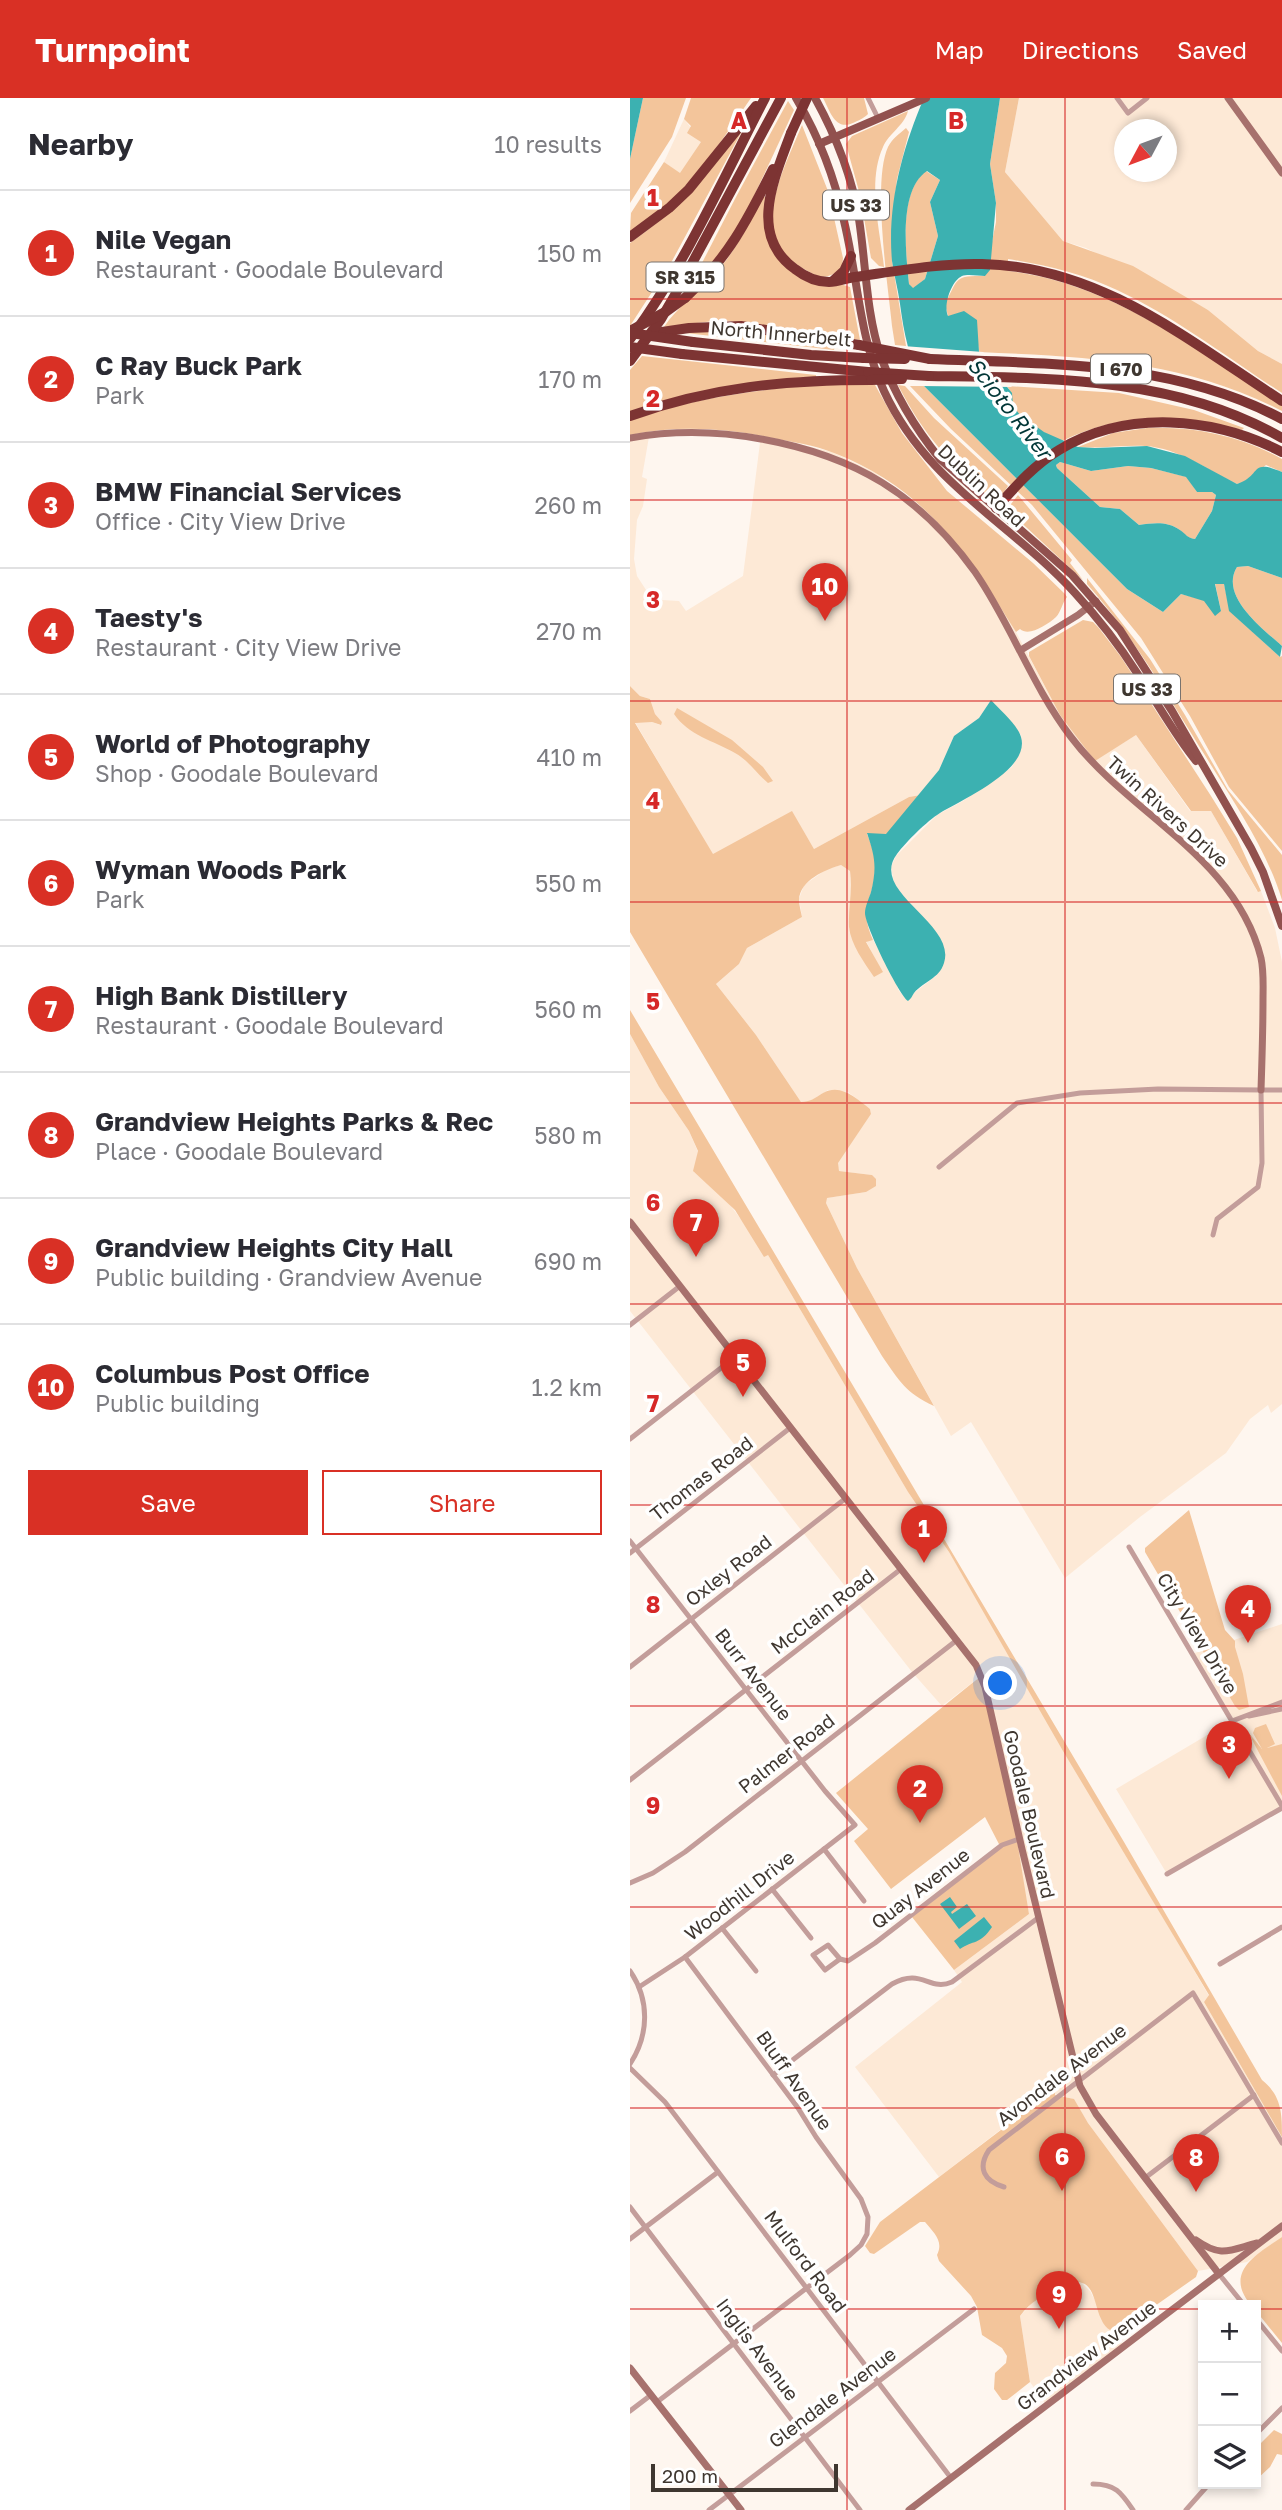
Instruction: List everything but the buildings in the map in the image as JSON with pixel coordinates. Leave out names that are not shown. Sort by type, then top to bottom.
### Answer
[{"type":"highway","points":[[630,237],[669,208],[689,189],[764,98]]},
{"type":"highway","name":"SR 315","points":[[630,339],[688,247],[764,98]]},
{"type":"highway","points":[[630,332],[685,298],[720,262],[733,244],[807,98]]},
{"type":"highway","name":"SR 315","points":[[630,361],[675,295],[779,103]]},
{"type":"highway","points":[[791,133],[769,197],[767,212],[772,241],[778,253],[795,270],[818,280],[832,281],[951,265],[983,264],[1049,272],[1134,304],[1282,401]]},
{"type":"highway","points":[[832,281],[844,271],[851,256]]},
{"type":"highway","points":[[630,345],[662,332],[716,325],[741,326],[930,359]]},
{"type":"highway","name":"North Innerbelt","points":[[630,332],[811,355],[930,359]]},
{"type":"highway","name":"North Innerbelt","points":[[630,345],[682,354],[870,376]]},
{"type":"highway","name":"I 670","points":[[930,359],[1138,371],[1240,399],[1282,419]]},
{"type":"highway","points":[[630,416],[659,405],[732,388],[870,376]]},
{"type":"highway","name":"I 670","points":[[870,376],[1032,377],[1098,382],[1176,396],[1239,418],[1282,438]]},
{"type":"highway","points":[[996,508],[1031,470],[1058,450],[1080,438],[1106,429],[1152,422],[1217,428],[1282,452]]},
{"type":"main road","name":"Dublin Road","points":[[796,98],[819,144],[838,197],[851,256],[860,277],[881,356],[904,408],[940,459],[1040,544],[1096,601],[1133,650],[1251,848],[1266,879],[1282,926]]},
{"type":"main road","name":"Dublin Road","points":[[815,98],[834,137],[855,197],[860,277],[870,358],[891,405],[908,433],[943,476],[1040,559],[1088,607],[1124,654],[1186,748],[1205,771]]},
{"type":"main road","points":[[819,144],[926,98]]},
{"type":"main road","points":[[1228,98],[1282,173]]},
{"type":"main road","points":[[891,405],[906,417],[937,461],[954,478],[977,498],[996,508]]},
{"type":"main road","name":"Twin Rivers Drive","points":[[630,438],[680,432],[744,436],[818,452],[870,474],[919,510],[956,549],[988,592],[1055,713],[1084,753],[1119,790],[1202,859],[1233,898],[1256,944],[1263,969],[1261,1090]]},
{"type":"main road","points":[[1021,650],[1096,601]]},
{"type":"main road","name":"Goodale Boulevard","points":[[630,1222],[976,1665],[985,1687],[1038,1919],[1079,2081],[1096,2114],[1219,2274]]},
{"type":"main road","name":"Grandview Avenue","points":[[909,2510],[1282,2226]]},
{"type":"main road","points":[[1184,2229],[1215,2252],[1229,2251],[1261,2241]]},
{"type":"main road","points":[[630,2368],[741,2510]]},
{"type":"street","points":[[868,98],[877,118]]},
{"type":"street","points":[[1116,98],[1128,113],[1147,98]]},
{"type":"street","points":[[939,1167],[1017,1103],[1090,1092],[1156,1089],[1282,1090]]},
{"type":"street","points":[[1213,1235],[1217,1219],[1258,1187],[1262,1163],[1261,1090]]},
{"type":"street","points":[[630,1325],[680,1286]]},
{"type":"street","points":[[630,1439],[735,1357]]},
{"type":"street","name":"Thomas Road","points":[[633,1551],[790,1428]]},
{"type":"street","name":"Oxley Road","points":[[630,1667],[846,1498]]},
{"type":"street","name":"Burr Avenue","points":[[630,1541],[633,1551],[855,1825]]},
{"type":"street","name":"City View Drive","points":[[1129,1547],[1282,1807]]},
{"type":"street","name":"McClain Road","points":[[630,1780],[901,1570]]},
{"type":"street","name":"Palmer Road","points":[[630,1882],[653,1873],[685,1852],[957,1640]]},
{"type":"street","points":[[1232,1721],[1282,1702]]},
{"type":"street","points":[[1246,1716],[1258,1716],[1282,1709]]},
{"type":"street","points":[[1167,1874],[1282,1807]]},
{"type":"street","name":"Woodhill Drive","points":[[639,1987],[685,1957],[855,1825]]},
{"type":"street","name":"Quay Avenue","points":[[839,1959],[825,1970],[813,1955],[828,1945],[839,1959],[848,1961],[1002,1845],[1019,1839]]},
{"type":"street","points":[[824,1849],[864,1901]]},
{"type":"street","points":[[772,1889],[811,1938]]},
{"type":"street","points":[[773,2075],[892,1984],[912,1976],[947,1984],[1038,1919]]},
{"type":"street","points":[[1220,1964],[1282,1927]]},
{"type":"street","points":[[722,1928],[756,1971]]},
{"type":"street","name":"Bluff Avenue","points":[[685,1957],[862,2199],[868,2217],[867,2234],[858,2248],[807,2288]]},
{"type":"street","name":"Mulford Road","points":[[630,1971],[644,2003],[644,2031],[630,2066],[654,2089],[951,2478]]},
{"type":"street","name":"Avondale Avenue","points":[[1004,2187],[995,2185],[986,2178],[983,2171],[983,2160],[989,2150],[1193,1993],[1254,2095]]},
{"type":"street","points":[[1145,2178],[1254,2095],[1282,2143]]},
{"type":"street","points":[[630,2239],[718,2172]]},
{"type":"street","name":"Inglis Avenue","points":[[630,2207],[860,2510]]},
{"type":"street","name":"Goodale Boulevard","points":[[1219,2274],[1240,2300]]},
{"type":"street","points":[[657,2402],[807,2288]]},
{"type":"street","name":"Glendale Avenue","points":[[709,2510],[974,2309]]},
{"type":"street","points":[[1261,2325],[1282,2351]]},
{"type":"street","points":[[630,2411],[651,2395]]},
{"type":"street","points":[[1261,2429],[1282,2408]]},
{"type":"street","points":[[1093,2484],[1115,2488],[1133,2510]]},
{"type":"street","points":[[1186,2510],[1205,2489]]},
{"type":"shaded area","points":[[643,98],[686,98],[672,137],[630,203],[630,159]]},
{"type":"shaded area","points":[[691,98],[751,98],[704,166],[667,206],[630,232],[631,213],[664,162],[680,173],[701,142],[687,133],[691,126],[684,119]]},
{"type":"shaded area","points":[[823,98],[864,98],[868,114],[853,123],[842,124],[834,118]]},
{"type":"shaded area","points":[[1000,98],[1019,98],[1005,172],[1063,241],[1133,266],[1208,310],[1258,351],[1282,364],[1282,393],[1180,325],[1117,290],[1064,271],[1008,259],[1008,271],[1083,289],[1118,304],[1218,363],[1282,405],[1282,411],[1245,394],[1171,371],[1096,359],[979,352],[976,329],[948,316],[945,304],[959,280],[985,276],[996,222],[990,164]]},
{"type":"shaded area","points":[[1019,98],[1282,98],[1282,364],[1258,351],[1208,310],[1086,248],[1063,241],[1005,172]]},
{"type":"shaded area","points":[[788,101],[794,110],[742,222],[733,239],[688,290],[736,197]]},
{"type":"shaded area","points":[[908,111],[883,147],[878,161],[875,191],[884,267],[871,258],[860,195],[846,144],[852,136]]},
{"type":"shaded area","points":[[684,119],[702,142],[680,174],[664,162]]},
{"type":"shaded area","points":[[802,125],[828,191],[843,258],[842,268],[827,276],[819,276],[804,269],[786,256],[776,240],[774,202],[786,162]]},
{"type":"shaded area","points":[[906,128],[909,132],[897,179],[892,224],[892,261],[906,346],[895,345],[892,326],[881,184],[888,147]]},
{"type":"shaded area","points":[[739,133],[672,261],[630,326],[630,243],[662,219],[689,193]]},
{"type":"shaded area","points":[[926,171],[940,180],[930,202],[938,236],[925,279],[913,289],[909,284],[906,224],[911,193],[917,180]]},
{"type":"shaded area","points":[[763,196],[764,226],[788,268],[850,287],[860,340],[722,320],[664,327],[728,257]]},
{"type":"shaded area","points":[[731,329],[835,346],[834,350],[677,332]]},
{"type":"shaded area","points":[[642,356],[816,377],[722,388],[630,412],[630,370]]},
{"type":"shaded area","points":[[817,384],[875,385],[902,433],[947,491],[1033,563],[1065,594],[1067,597],[1056,617],[1038,629],[1028,632],[1020,629],[1016,632],[961,550],[919,504],[866,468],[834,453],[796,442],[719,430],[665,430],[630,435],[630,420],[653,412],[699,401]]},
{"type":"shaded area","points":[[898,385],[905,386],[934,418],[1008,486],[1000,498],[992,499],[950,460],[928,434]]},
{"type":"shaded area","points":[[910,386],[924,386],[1127,589],[1163,612],[1181,594],[1204,600],[1221,611],[1215,583],[1224,584],[1230,611],[1282,656],[1282,851],[1229,787],[1190,716],[1141,638],[1032,505],[951,429]]},
{"type":"shaded area","points":[[1007,386],[1119,393],[1194,410],[1244,428],[1242,430],[1195,420],[1151,418],[1107,425],[1062,441],[1022,419],[1014,408]]},
{"type":"shaded area","points":[[1147,428],[1200,431],[1250,444],[1282,459],[1282,472],[1266,465],[1245,482],[1237,484],[1170,451],[1145,446],[1078,447],[1113,433]]},
{"type":"shaded area","points":[[650,431],[642,477],[647,479],[643,506],[637,520],[634,559],[637,576],[648,593],[662,600],[679,601],[686,611],[743,576],[761,435],[832,452],[874,472],[928,512],[969,558],[1016,632],[1060,715],[1095,760],[1136,735],[1190,811],[1211,811],[1257,891],[1261,891],[1275,928],[1282,962],[1282,1404],[1271,1413],[1268,1405],[1250,1419],[1226,1453],[1140,1517],[1065,1578],[971,1422],[951,1436],[857,1268],[826,1203],[826,1198],[866,1192],[872,1175],[839,1171],[837,1163],[871,1114],[870,1109],[848,1092],[828,1090],[809,1102],[801,1102],[756,1035],[716,984],[739,964],[747,948],[802,917],[799,899],[804,885],[827,869],[841,865],[850,871],[853,887],[849,928],[882,972],[866,941],[873,940],[899,991],[908,1001],[937,975],[902,894],[894,883],[891,867],[896,856],[937,815],[963,801],[1012,767],[1022,746],[1021,735],[991,700],[979,718],[954,736],[939,770],[921,795],[909,797],[814,849],[792,812],[713,855],[635,722],[660,725],[662,722],[655,714],[650,699],[640,696],[630,686],[630,435]]},
{"type":"shaded area","points":[[1060,462],[1091,471],[1128,466],[1151,468],[1187,477],[1197,492],[1212,492],[1216,495],[1212,511],[1195,539],[1170,525],[1139,525],[1120,509],[1100,507],[1057,468],[1056,465]]},
{"type":"shaded area","points":[[1018,495],[1072,560],[1070,563],[1083,580],[1012,514],[1011,504]]},
{"type":"shaded area","points":[[1248,566],[1282,578],[1282,646],[1255,621],[1238,600],[1233,578],[1237,567]]},
{"type":"shaded area","points":[[1087,578],[1150,659],[1228,790],[1282,855],[1282,900],[1267,862],[1238,809],[1150,668],[1087,584]]},
{"type":"shaded area","points":[[1083,620],[1093,622],[1121,657],[1237,838],[1261,891],[1258,892],[1211,811],[1191,811],[1136,735],[1095,761],[1060,715],[1029,652]]},
{"type":"shaded area","points":[[630,686],[640,696],[650,699],[655,714],[662,722],[661,725],[652,722],[635,723],[713,854],[792,811],[814,849],[909,797],[921,795],[886,835],[867,834],[875,866],[867,911],[873,940],[866,942],[883,972],[874,977],[852,940],[849,927],[850,871],[841,865],[821,873],[804,887],[799,900],[802,917],[747,948],[739,964],[716,984],[756,1035],[801,1102],[836,1090],[848,1094],[870,1109],[871,1114],[838,1163],[839,1171],[872,1175],[876,1179],[876,1186],[866,1192],[827,1198],[826,1203],[857,1268],[934,1406],[904,1386],[882,1356],[630,932]]},
{"type":"shaded area","points":[[677,708],[732,740],[763,767],[773,781],[768,783],[740,756],[686,727],[674,714]]},
{"type":"shaded area","points":[[630,1010],[1124,1842],[1262,2080],[1274,2092],[1281,2113],[1282,2137],[1204,2002],[1209,1995],[1063,1751],[949,1552],[908,1492],[768,1255],[764,1257],[735,1210],[693,1171],[698,1151],[689,1131],[659,1087],[630,1034]]},
{"type":"shaded area","points":[[630,1034],[659,1087],[689,1131],[698,1152],[694,1172],[724,1197],[768,1255],[908,1492],[949,1552],[1209,1996],[1204,2002],[1282,2137],[1282,2237],[1247,2262],[1198,2271],[1073,2099],[1051,2091],[939,2177],[855,2067],[962,1982],[954,1970],[1029,1914],[981,1676],[942,1706],[912,1672],[630,1311]]},
{"type":"shaded area","points":[[1189,1510],[1225,1630],[1235,1641],[1249,1707],[1239,1710],[1145,1552],[1145,1548]]},
{"type":"shaded area","points":[[1282,1624],[1282,1808],[1167,1874],[1116,1789],[1231,1721],[1192,1654]]},
{"type":"shaded area","points":[[981,1676],[1009,1791],[1029,1914],[954,1970],[912,1917],[1001,1848],[985,1817],[891,1889],[854,1841],[868,1829],[836,1793]]},
{"type":"shaded area","points":[[1266,1724],[1275,1744],[1267,1748],[1282,1744],[1282,1796],[1248,1732],[1262,1749],[1253,1733],[1255,1728]]},
{"type":"shaded area","points":[[1055,2091],[1055,2095],[1074,2099],[1088,2123],[1198,2271],[1196,2277],[1135,2320],[1110,2330],[1099,2315],[1089,2288],[1083,2283],[1061,2287],[1038,2299],[1020,2316],[1030,2382],[1007,2400],[1002,2400],[994,2389],[995,2373],[1006,2363],[1007,2356],[1002,2348],[982,2335],[977,2307],[971,2296],[939,2261],[939,2241],[925,2222],[920,2222],[874,2254],[865,2246],[880,2222]]},
{"type":"shaded area","points":[[1282,2237],[1282,2343],[1261,2317],[1261,2300],[1248,2300],[1243,2293],[1242,2273],[1263,2250]]},
{"type":"shaded area","points":[[1073,2281],[1082,2283],[1090,2291],[1098,2306],[1101,2320],[1125,2347],[1047,2406],[1030,2382],[1020,2316],[1036,2299]]},
{"type":"shaded area","points":[[1274,2430],[1282,2434],[1282,2455],[1277,2454],[1270,2467],[1261,2475],[1261,2443]]},
{"type":"water","points":[[630,98],[643,98],[630,159]]},
{"type":"water","name":"Scioto River","points":[[924,98],[1000,98],[990,164],[996,203],[990,270],[985,276],[964,275],[958,279],[949,294],[947,312],[948,316],[964,311],[977,320],[979,352],[1012,393],[1013,406],[1020,415],[1044,432],[1078,447],[1147,446],[1185,456],[1237,484],[1245,481],[1260,468],[1272,468],[1282,472],[1282,578],[1248,566],[1237,567],[1233,578],[1238,600],[1255,621],[1282,646],[1280,657],[1229,611],[1224,584],[1215,584],[1221,611],[1215,616],[1204,601],[1181,594],[1163,612],[1127,589],[924,386],[914,366],[905,336],[891,240],[898,178]],"holes":[[[927,171],[940,180],[930,202],[938,236],[925,279],[913,288],[909,284],[906,223],[912,192]],[[1060,462],[1091,471],[1128,466],[1151,468],[1186,477],[1197,492],[1212,492],[1216,495],[1212,511],[1195,539],[1170,525],[1139,525],[1120,509],[1100,507],[1057,468],[1056,465]]]},
{"type":"water","points":[[991,700],[1019,732],[1021,749],[1016,761],[992,782],[929,821],[901,849],[891,868],[894,881],[903,895],[938,934],[945,948],[942,968],[908,1001],[890,974],[866,920],[865,911],[874,876],[873,856],[867,833],[886,834],[939,770],[954,736],[979,718]]},
{"type":"water","points":[[950,1897],[957,1907],[952,1914],[967,1904],[976,1916],[959,1929],[940,1904]]},
{"type":"water","points":[[984,1917],[992,1927],[988,1933],[960,1949],[954,1941]]},
{"type":"pier","points":[[903,346],[983,352],[1012,387],[920,386],[909,367]]},
{"type":"place","name":"Columbus Post Office","points":[[825,621]]},
{"type":"place","name":"High Bank Distillery","points":[[696,1257]]},
{"type":"place","name":"World of Photography","points":[[743,1397]]},
{"type":"place","name":"Nile Vegan","points":[[924,1563]]},
{"type":"place","name":"Taesty's","points":[[1248,1643]]},
{"type":"place","name":"BMW Financial Services","points":[[1229,1779]]},
{"type":"place","name":"C Ray Buck Park","points":[[920,1823]]},
{"type":"place","name":"Wyman Woods Park","points":[[1062,2191]]},
{"type":"place","name":"Grandview Heights Parks & Rec","points":[[1196,2192]]},
{"type":"place","name":"Grandview Heights City Hall","points":[[1059,2329]]}]
